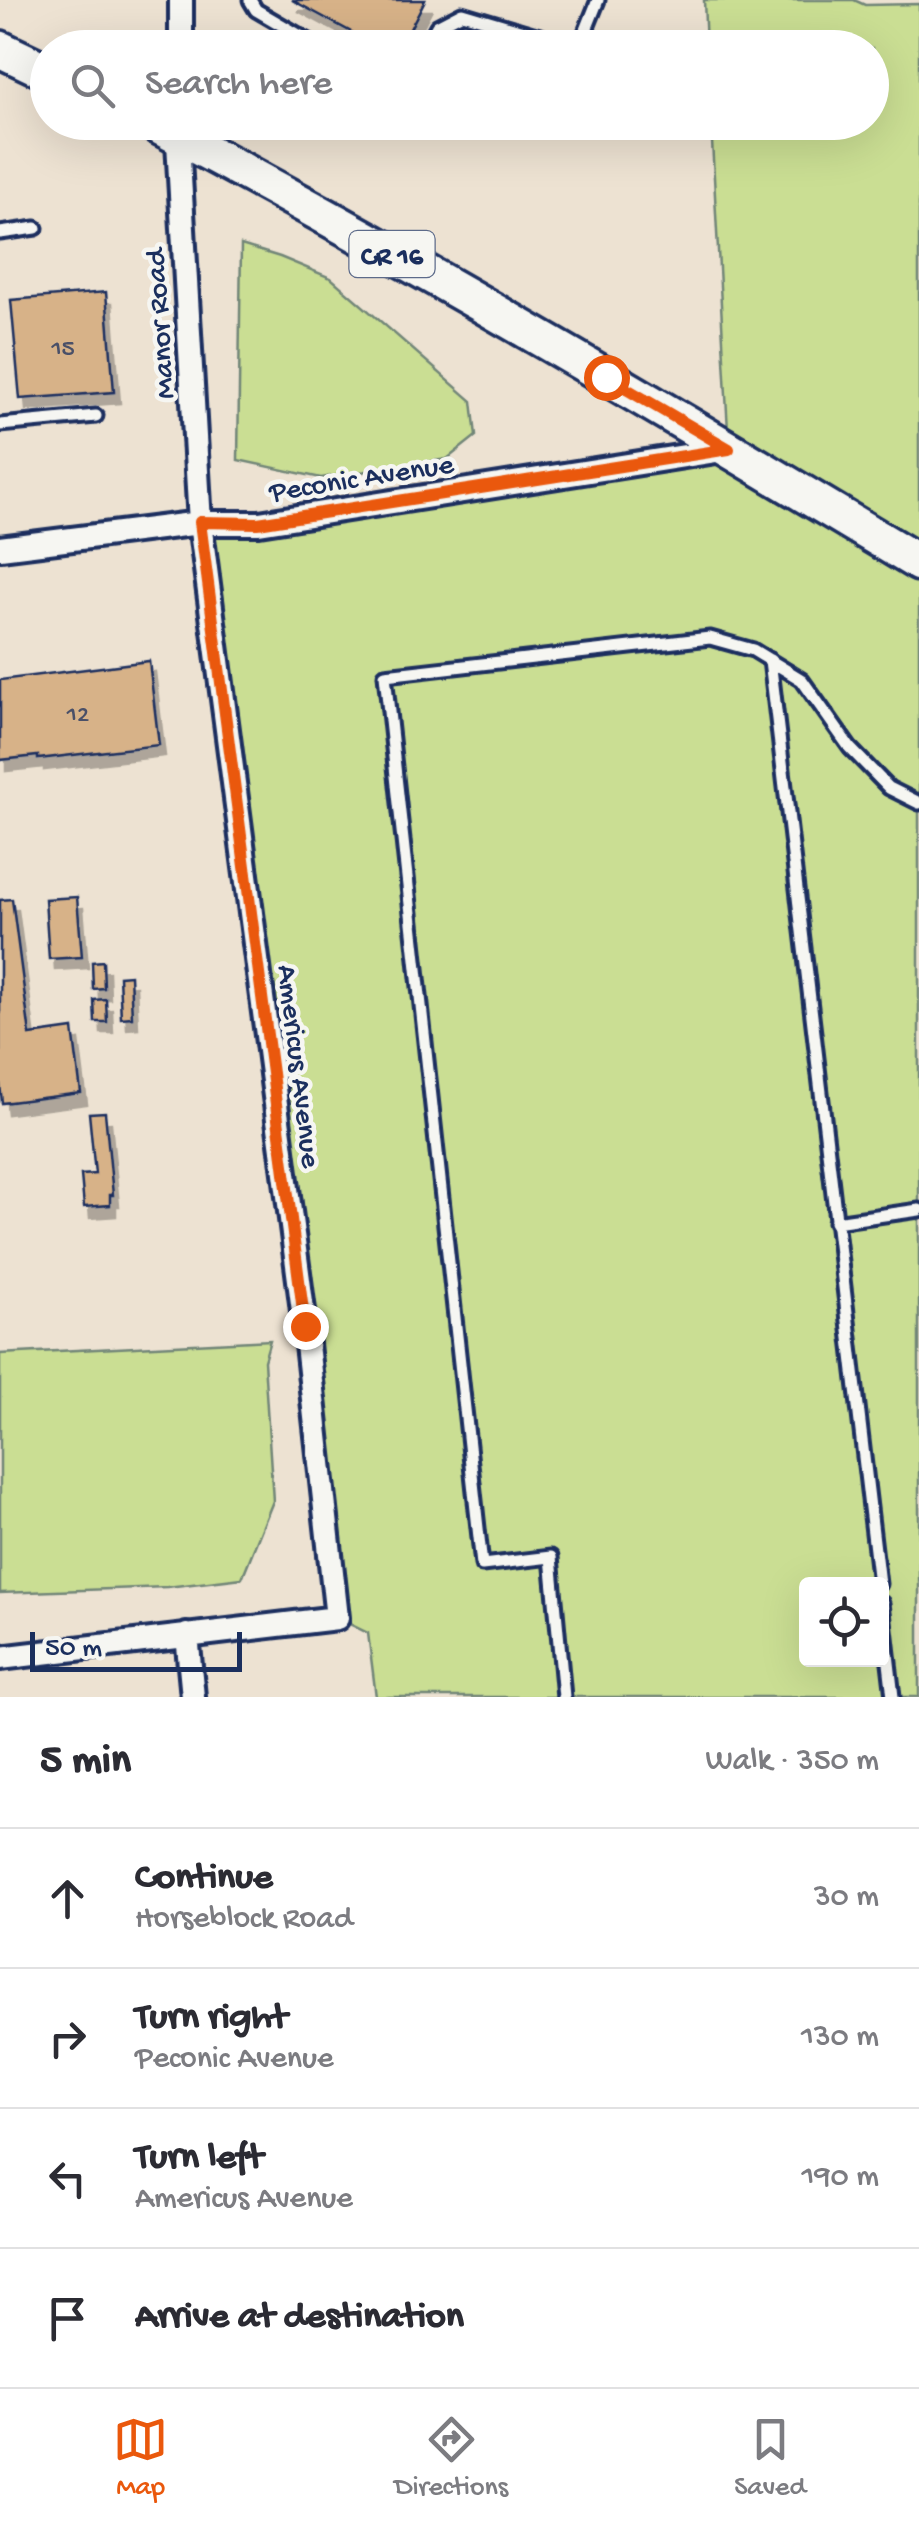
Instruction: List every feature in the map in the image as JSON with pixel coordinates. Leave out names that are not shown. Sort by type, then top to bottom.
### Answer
[{"type":"main road","points":[[0,50],[30,64]]},
{"type":"main road","name":"CR 16","points":[[191,140],[919,562]]},
{"type":"street","points":[[180,0],[181,30]]},
{"type":"street","name":"Manor Road","points":[[169,140],[200,522]]},
{"type":"street","name":"Peconic Avenue","points":[[0,548],[200,522],[258,523],[729,449]]},
{"type":"street","name":"Americus Avenue","points":[[187,1636],[337,1618],[305,1326],[200,522]]},
{"type":"street","points":[[0,1658],[187,1636],[193,1697]]},
{"type":"lane","points":[[250,0],[256,10],[290,30]]},
{"type":"lane","points":[[586,30],[598,0]]},
{"type":"lane","points":[[435,30],[462,12],[521,30]]},
{"type":"lane","points":[[0,233],[36,228]]},
{"type":"lane","points":[[0,425],[96,416]]},
{"type":"lane","points":[[564,1697],[552,1557],[482,1565],[385,675],[710,638],[753,650],[802,680],[850,748],[888,788],[919,802]]},
{"type":"lane","points":[[770,660],[878,1577]]},
{"type":"lane","points":[[835,1222],[919,1210]]},
{"type":"lane","points":[[889,1663],[893,1697]]},
{"type":"green space","points":[[704,0],[919,4],[919,1697],[376,1697],[368,1633],[337,1618],[200,523],[729,449],[712,140],[889,140],[889,30],[705,30]]},
{"type":"green space","points":[[241,245],[331,278],[472,401],[476,436],[447,459],[321,478],[238,460]]},
{"type":"green space","points":[[270,1340],[264,1361],[273,1501],[242,1578],[167,1587],[0,1593],[0,1354]]},
{"type":"building","points":[[292,0],[425,0],[409,30],[348,30]]},
{"type":"building","points":[[106,292],[114,392],[20,399],[11,300]]},
{"type":"building","points":[[149,661],[159,745],[0,760],[0,680]]},
{"type":"building","points":[[77,897],[82,957],[49,959],[45,899]]},
{"type":"building","points":[[12,899],[30,1035],[73,1029],[81,1093],[2,1103],[0,900]]},
{"type":"building","points":[[103,961],[104,988],[93,989],[92,962]]},
{"type":"building","points":[[130,975],[132,1017],[121,1018],[119,976]]},
{"type":"building","points":[[106,999],[107,1022],[95,1022],[94,1000]]},
{"type":"building","points":[[105,1112],[113,1195],[110,1205],[84,1207],[81,1175],[95,1174],[89,1113]]},
{"type":"route","points":[[305,1326],[200,522],[258,523],[729,449],[606,377]]}]
